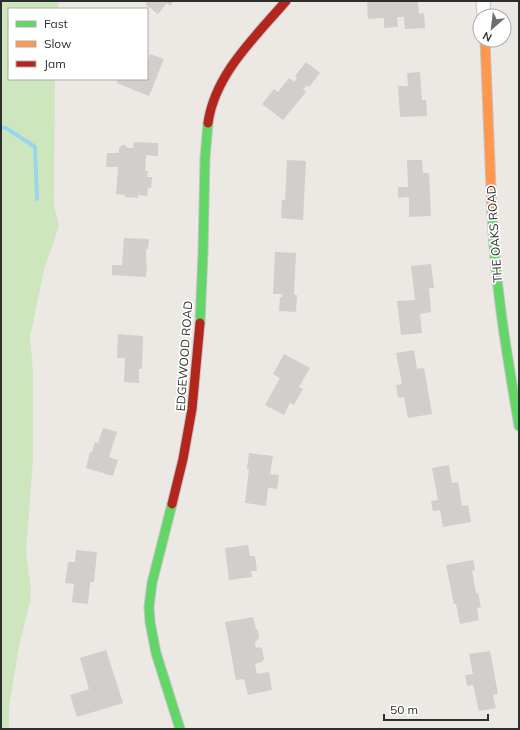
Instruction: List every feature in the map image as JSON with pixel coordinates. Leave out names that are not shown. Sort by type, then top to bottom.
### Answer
[{"type":"street","name":"EDGEWOOD ROAD","points":[[180,729],[155,647],[150,623],[149,606],[152,583],[192,418],[195,384],[207,133],[211,108],[221,84],[237,60],[286,1]]},
{"type":"street","name":"THE OAKS ROAD","points":[[484,48],[493,242],[503,334],[519,426]]},
{"type":"green space","points":[[1,1],[59,1],[58,8],[8,8],[8,80],[55,80],[54,205],[59,226],[44,270],[30,337],[33,372],[33,458],[26,553],[31,589],[30,601],[19,646],[9,707],[9,729],[1,729]]},
{"type":"building","points":[[148,1],[174,1],[170,6],[167,3],[158,14],[145,4]]},
{"type":"building","points":[[367,1],[418,1],[419,14],[424,13],[425,28],[405,29],[404,17],[397,17],[398,27],[384,28],[384,18],[368,19]]},
{"type":"building","points":[[150,54],[164,59],[149,96],[117,83],[118,80],[148,80],[148,60]]},
{"type":"building","points":[[306,62],[320,73],[309,87],[307,85],[303,90],[306,92],[283,120],[262,104],[274,89],[278,92],[289,78],[294,82],[297,78],[295,76]]},
{"type":"building","points":[[420,72],[422,100],[426,100],[427,116],[400,117],[398,86],[408,86],[407,73]]},
{"type":"building","points":[[134,142],[158,143],[158,156],[146,155],[145,171],[148,171],[147,177],[152,177],[151,188],[148,188],[147,196],[138,195],[138,198],[125,197],[125,195],[116,194],[118,167],[106,167],[107,153],[119,153],[119,148],[122,145],[125,145],[128,148],[133,148]]},
{"type":"building","points":[[287,160],[306,161],[303,220],[281,218],[282,200],[285,200]]},
{"type":"building","points":[[407,160],[422,160],[423,173],[429,173],[431,216],[409,217],[409,197],[398,198],[398,187],[408,187]]},
{"type":"building","points":[[124,238],[149,239],[148,249],[146,249],[146,277],[112,275],[112,265],[122,265]]},
{"type":"building","points":[[275,252],[296,253],[294,295],[297,295],[296,312],[279,311],[280,297],[282,297],[282,294],[273,294]]},
{"type":"building","points":[[431,264],[434,288],[429,288],[431,312],[420,314],[422,333],[401,335],[397,301],[415,300],[411,266]]},
{"type":"building","points":[[118,334],[143,336],[142,369],[139,369],[139,383],[124,382],[125,358],[117,358]]},
{"type":"building","points":[[414,350],[417,369],[424,368],[432,414],[408,418],[404,397],[398,398],[396,385],[402,384],[396,353]]},
{"type":"building","points":[[284,354],[310,368],[299,387],[303,389],[294,405],[290,403],[284,415],[265,405],[280,378],[273,374]]},
{"type":"building","points":[[103,428],[117,432],[109,457],[118,460],[113,476],[86,468],[90,452],[92,452],[95,442],[98,443]]},
{"type":"building","points":[[249,453],[273,456],[270,474],[279,475],[277,489],[268,488],[266,506],[245,503],[249,469],[247,469]]},
{"type":"building","points":[[449,465],[452,483],[458,482],[462,506],[468,505],[471,522],[443,527],[440,510],[433,511],[431,501],[438,500],[432,468]]},
{"type":"building","points":[[248,545],[250,556],[255,556],[257,571],[251,571],[252,577],[229,580],[225,548]]},
{"type":"building","points":[[76,550],[97,552],[94,582],[90,582],[88,604],[72,602],[74,584],[65,583],[68,562],[75,562]]},
{"type":"building","points":[[473,560],[475,570],[472,571],[476,593],[478,593],[481,607],[477,608],[479,620],[460,624],[456,604],[454,604],[446,565]]},
{"type":"building","points":[[253,617],[256,629],[258,630],[259,638],[255,642],[256,648],[259,647],[262,649],[264,659],[262,662],[255,664],[257,674],[269,672],[272,690],[248,695],[244,679],[236,680],[225,622]]},
{"type":"building","points":[[106,650],[123,703],[77,717],[70,695],[89,689],[80,658]]},
{"type":"building","points":[[490,651],[498,694],[493,695],[496,708],[479,711],[473,685],[467,686],[465,675],[473,674],[469,654]]},
{"type":"waterway","points":[[1,127],[6,128],[35,147],[37,199]]},
{"type":"traffic: fast","points":[[200,323],[205,158],[208,123]]},
{"type":"traffic: fast","points":[[492,213],[499,293],[519,426]]},
{"type":"traffic: fast","points":[[172,504],[152,583],[149,607],[150,622],[156,653],[180,729]]},
{"type":"traffic: slow","points":[[485,48],[492,213]]},
{"type":"traffic: jam","points":[[208,123],[212,105],[228,72],[238,57],[286,1]]},
{"type":"traffic: jam","points":[[172,504],[183,459],[192,409],[200,323]]}]
